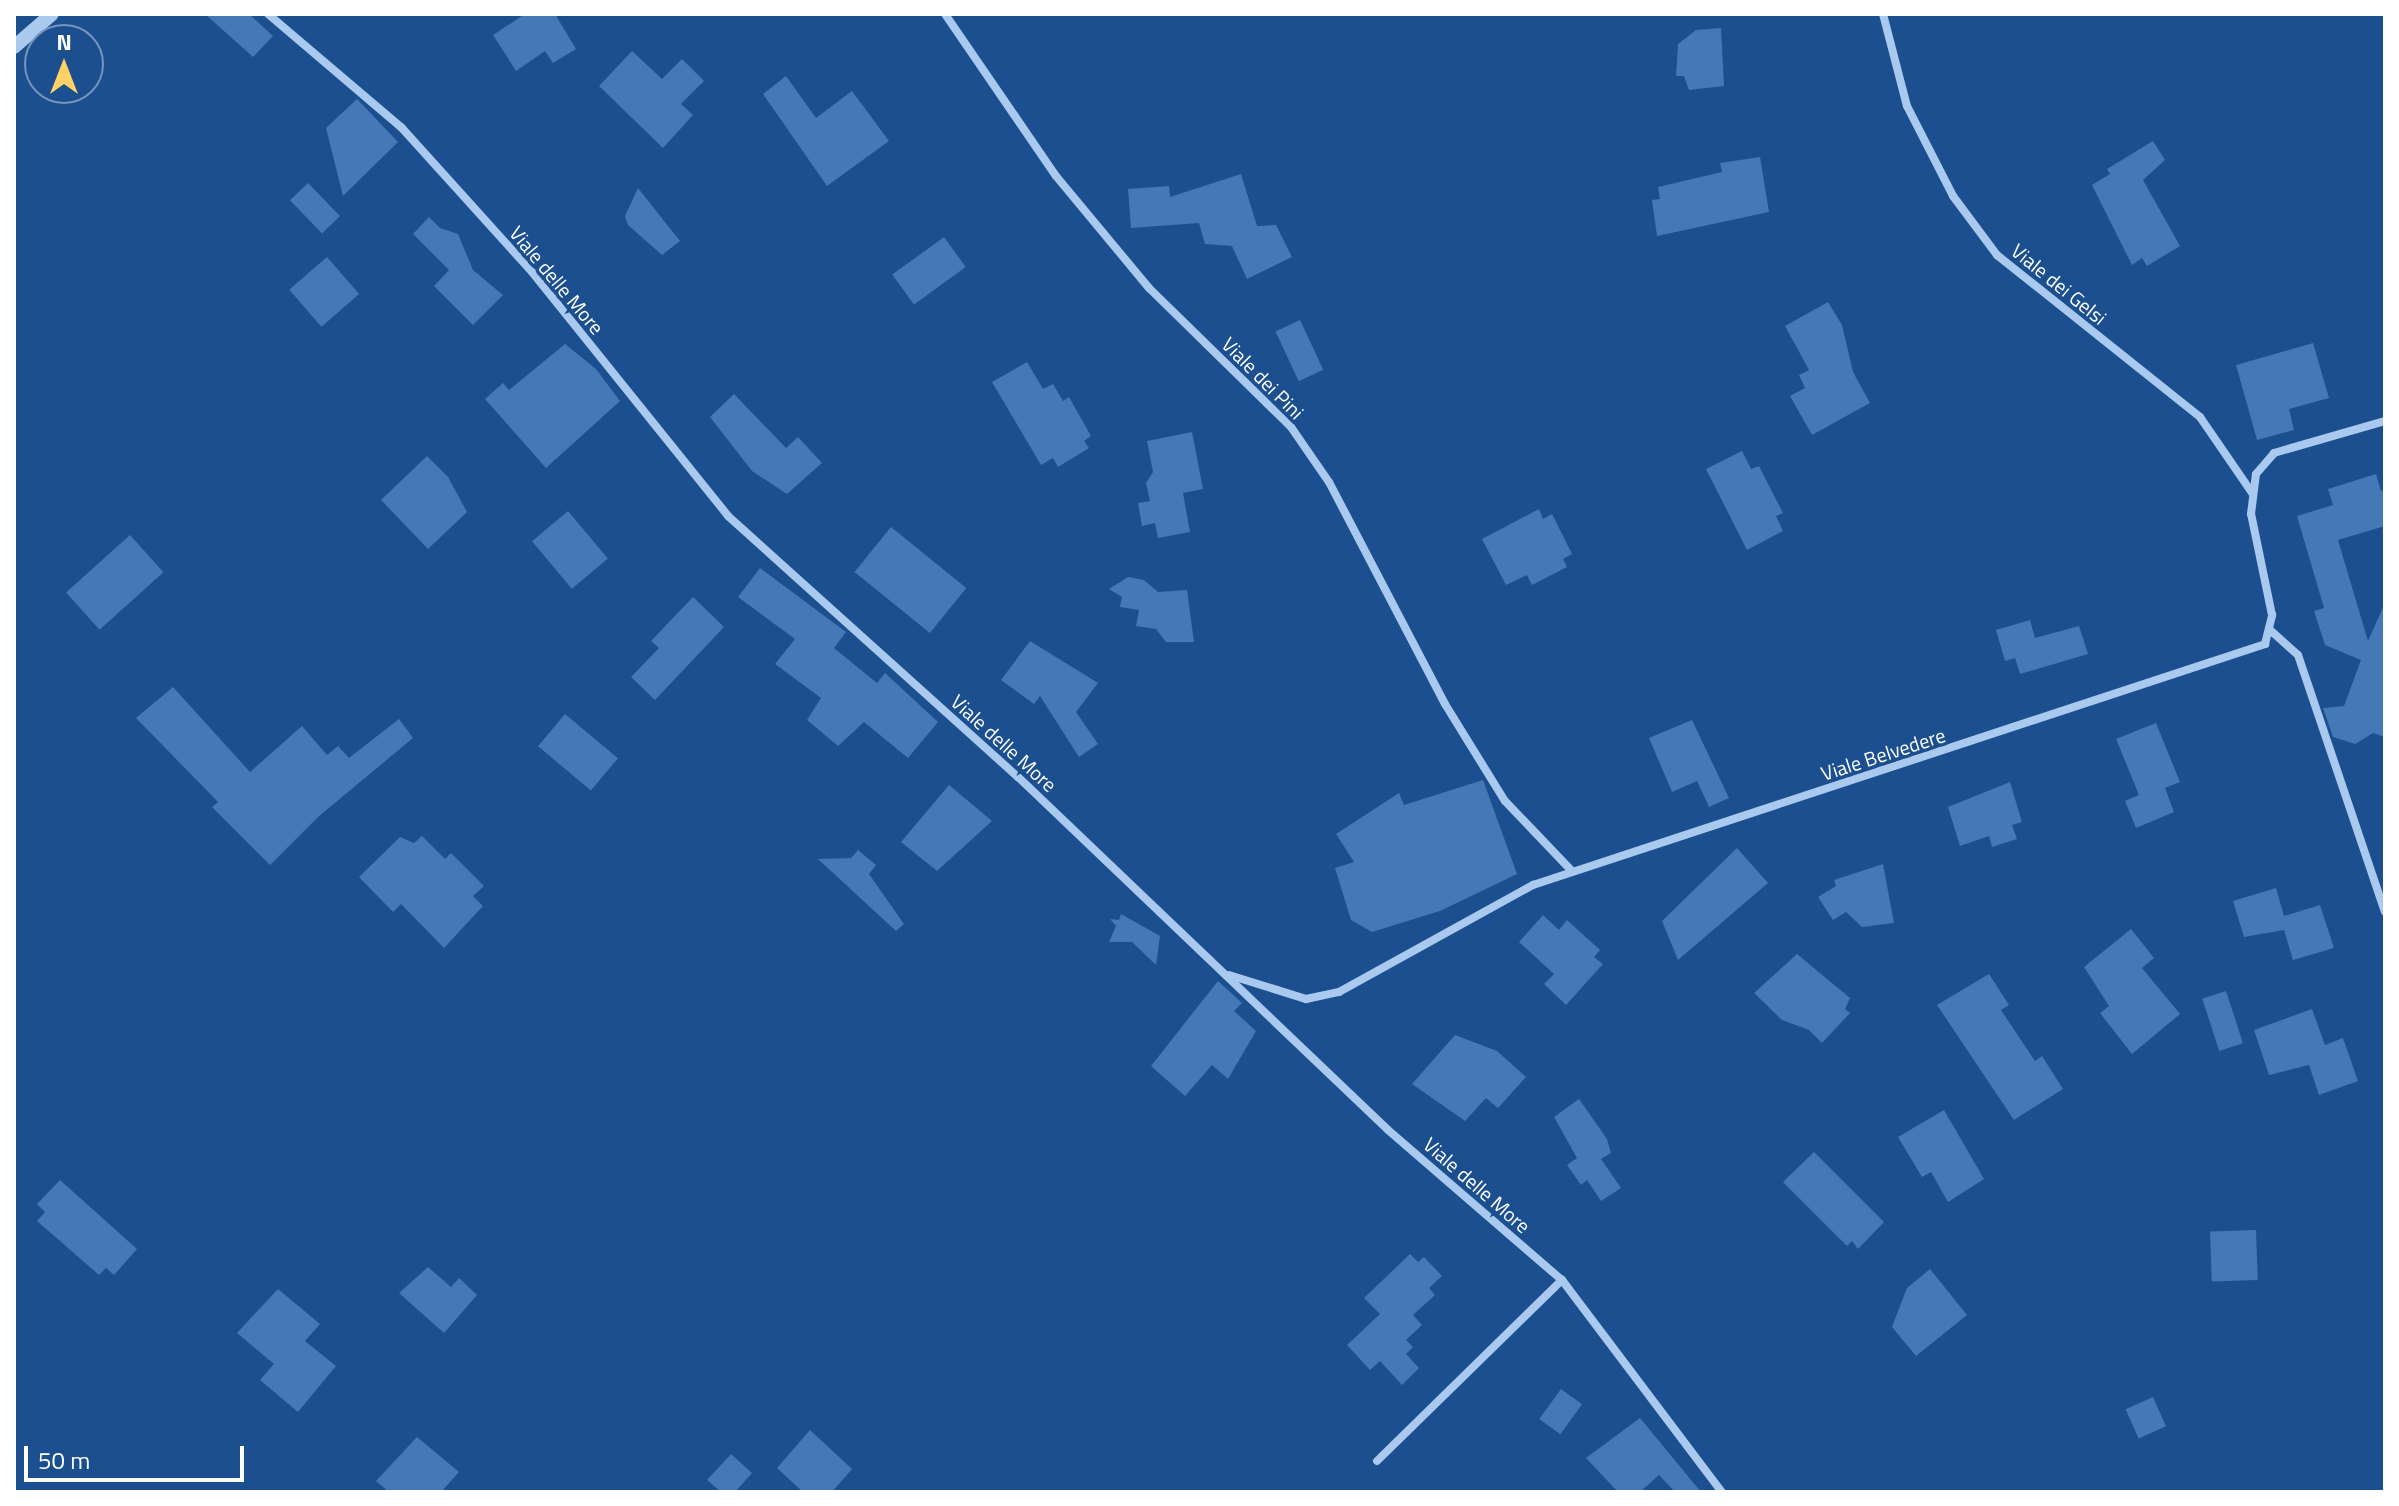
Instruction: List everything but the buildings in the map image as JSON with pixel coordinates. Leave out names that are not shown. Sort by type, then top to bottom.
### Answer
[{"type":"street","points":[[14,47],[52,14]]},
{"type":"street","name":"Viale delle More","points":[[268,14],[401,127],[532,272],[728,516],[1018,777],[1388,1130],[1562,1280],[1722,1492]]},
{"type":"street","name":"Viale dei Pini","points":[[945,14],[1056,176],[1140,276],[1291,427],[1329,482],[1445,704],[1505,801],[1572,871]]},
{"type":"street","name":"Viale dei Gelsi","points":[[1883,14],[1907,106],[1953,196],[1997,255],[2200,417],[2254,495]]},
{"type":"street","points":[[2385,421],[2274,453],[2256,474],[2251,514],[2272,615],[2269,629],[2298,655],[2385,912]]},
{"type":"street","name":"Viale Belvedere","points":[[1225,974],[1306,999],[1339,992],[1505,900],[1572,871],[2265,644],[2269,629]]},
{"type":"street","points":[[1377,1461],[1562,1280]]}]
